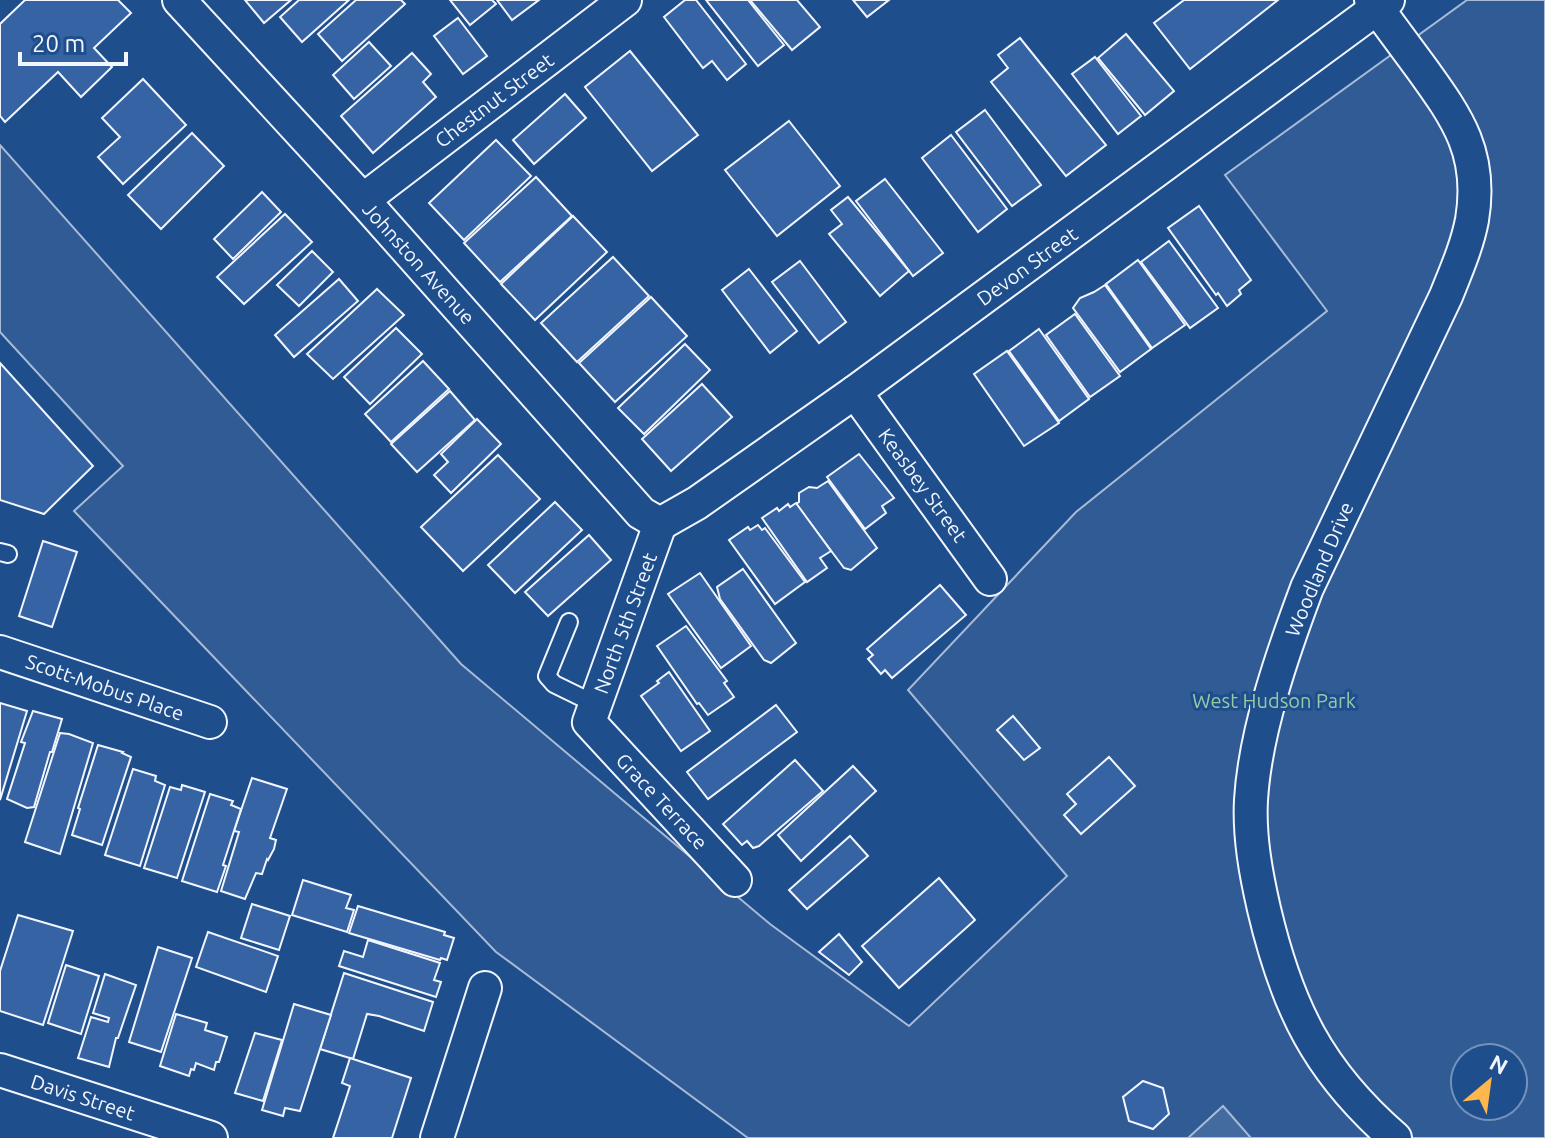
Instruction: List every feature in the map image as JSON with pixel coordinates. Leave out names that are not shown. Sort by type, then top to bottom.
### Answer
[{"type":"street","name":"Johnston Avenue","points":[[179,0],[363,200],[641,513],[660,524]]},
{"type":"street","name":"Chestnut Street","points":[[363,200],[625,0]]},
{"type":"street","name":"Devon Street","points":[[660,524],[697,503],[855,392],[1378,3]]},
{"type":"street","name":"Woodland Drive","points":[[1378,3],[1459,124],[1472,169],[1474,195],[1471,221],[1446,296],[1307,588],[1265,720],[1251,802],[1252,841],[1259,885],[1278,960],[1296,1012],[1329,1068],[1352,1096],[1395,1138]]},
{"type":"street","name":"Keasbey Street","points":[[855,392],[990,579]]},
{"type":"street","name":"North 5th Street","points":[[592,713],[660,524]]},
{"type":"street","name":"Scott-Mobus Place","points":[[0,652],[210,722]]},
{"type":"street","name":"Grace Terrace","points":[[592,713],[735,880]]},
{"type":"street","points":[[437,1138],[485,988]]},
{"type":"street","name":"Davis Street","points":[[0,1070],[211,1138]]},
{"type":"lane","points":[[569,622],[547,676],[592,713]]},
{"type":"shaded area","name":"West Hudson Park","points":[[1467,0],[1545,0],[1545,1138],[748,1138],[496,952],[74,511],[123,466],[0,332],[0,145],[461,664],[770,924],[909,1026],[1067,876],[908,690],[1076,512],[1327,311],[1225,175]]},
{"type":"shaded area","points":[[1223,1106],[1251,1138],[1188,1138]]},
{"type":"building","points":[[25,0],[118,0],[131,13],[94,48],[112,67],[81,97],[58,72],[5,122],[0,116],[0,24]]},
{"type":"building","points":[[245,0],[291,0],[264,23]]},
{"type":"building","points":[[299,0],[349,0],[302,42],[280,17]]},
{"type":"building","points":[[356,0],[401,0],[405,4],[342,61],[318,34]]},
{"type":"building","points":[[450,0],[492,0],[496,4],[470,25]]},
{"type":"building","points":[[497,0],[539,0],[512,20]]},
{"type":"building","points":[[685,0],[696,0],[746,64],[727,80],[712,61],[703,68],[664,17]]},
{"type":"building","points":[[706,0],[748,0],[784,45],[758,66]]},
{"type":"building","points":[[750,0],[797,0],[820,27],[792,50]]},
{"type":"building","points":[[853,0],[889,0],[867,17]]},
{"type":"building","points":[[1184,0],[1278,0],[1190,69],[1154,23]]},
{"type":"building","points":[[458,18],[487,56],[463,74],[434,36]]},
{"type":"building","points":[[1126,34],[1174,91],[1145,115],[1098,58]]},
{"type":"building","points":[[1020,38],[1106,145],[1066,176],[991,82],[1008,68],[998,55]]},
{"type":"building","points":[[369,42],[391,66],[354,99],[333,75]]},
{"type":"building","points":[[630,51],[698,135],[652,171],[585,87]]},
{"type":"building","points":[[412,53],[431,74],[423,82],[436,97],[373,153],[341,116]]},
{"type":"building","points":[[1095,57],[1141,116],[1118,134],[1072,74]]},
{"type":"building","points":[[143,79],[186,125],[123,184],[98,157],[120,137],[102,118]]},
{"type":"building","points":[[565,94],[586,118],[534,164],[513,140]]},
{"type":"building","points":[[985,110],[1041,185],[1012,206],[956,132]]},
{"type":"building","points":[[789,121],[840,186],[777,236],[725,170]]},
{"type":"building","points":[[192,133],[224,166],[161,229],[128,195]]},
{"type":"building","points":[[951,135],[1007,209],[978,232],[922,158]]},
{"type":"building","points":[[496,140],[531,176],[464,240],[429,203]]},
{"type":"building","points":[[536,177],[572,216],[500,282],[464,243]]},
{"type":"building","points":[[885,179],[943,253],[913,276],[856,201]]},
{"type":"building","points":[[262,192],[281,212],[233,259],[214,239]]},
{"type":"building","points":[[848,197],[909,271],[880,296],[829,234],[842,224],[831,210]]},
{"type":"building","points":[[1199,206],[1251,280],[1227,306],[1168,228]]},
{"type":"building","points":[[285,214],[312,242],[244,304],[217,277]]},
{"type":"building","points":[[573,216],[607,252],[535,320],[501,284]]},
{"type":"building","points":[[1169,241],[1218,308],[1190,328],[1141,262]]},
{"type":"building","points":[[312,251],[333,272],[299,306],[277,285]]},
{"type":"building","points":[[613,257],[649,296],[577,362],[541,323]]},
{"type":"building","points":[[1138,260],[1185,325],[1152,348],[1106,284]]},
{"type":"building","points":[[800,261],[846,322],[819,343],[772,282]]},
{"type":"building","points":[[749,269],[797,331],[770,353],[722,290]]},
{"type":"building","points":[[339,279],[358,301],[294,357],[275,335]]},
{"type":"building","points":[[1105,285],[1151,349],[1120,372],[1073,308],[1080,298]]},
{"type":"building","points":[[377,289],[404,315],[333,379],[307,354]]},
{"type":"building","points":[[651,297],[687,336],[615,402],[579,363]]},
{"type":"building","points":[[1075,314],[1120,376],[1090,397],[1046,335]]},
{"type":"building","points":[[396,328],[422,354],[370,404],[344,377]]},
{"type":"building","points":[[1039,329],[1089,399],[1059,421],[1009,351]]},
{"type":"building","points":[[685,344],[710,370],[644,434],[618,408]]},
{"type":"building","points":[[1007,351],[1059,423],[1024,446],[974,374]]},
{"type":"building","points":[[423,361],[449,389],[391,442],[365,414]]},
{"type":"building","points":[[0,363],[93,466],[44,514],[0,500]]},
{"type":"building","points":[[702,384],[732,417],[671,471],[642,439]]},
{"type":"building","points":[[450,391],[475,420],[417,472],[391,444]]},
{"type":"building","points":[[477,419],[501,444],[451,493],[434,475],[448,462],[441,454]]},
{"type":"building","points":[[859,454],[894,498],[882,506],[886,513],[865,529],[827,477]]},
{"type":"building","points":[[498,455],[540,499],[463,571],[421,527]]},
{"type":"building","points":[[828,481],[877,548],[851,570],[844,568],[796,504],[799,493]]},
{"type":"building","points":[[555,502],[582,530],[515,593],[488,565]]},
{"type":"building","points":[[796,503],[831,551],[820,558],[827,568],[807,582],[762,518],[777,508],[779,511],[788,504],[790,507]]},
{"type":"building","points":[[758,525],[762,530],[765,528],[805,582],[775,604],[729,540],[748,527],[750,530]]},
{"type":"building","points":[[589,535],[611,560],[548,616],[525,592]]},
{"type":"building","points":[[43,541],[77,552],[52,627],[19,616]]},
{"type":"building","points":[[743,569],[796,643],[771,663],[764,660],[720,599],[717,587]]},
{"type":"building","points":[[700,573],[751,646],[721,668],[668,594]]},
{"type":"building","points":[[940,585],[966,615],[892,678],[885,670],[881,674],[868,659],[873,655],[867,649]]},
{"type":"building","points":[[686,626],[727,681],[724,683],[734,697],[708,715],[657,646]]},
{"type":"building","points":[[669,672],[710,731],[681,751],[641,696]]},
{"type":"building","points":[[0,703],[27,711],[0,800]]},
{"type":"building","points":[[776,705],[797,732],[708,799],[687,772]]},
{"type":"building","points":[[33,711],[62,719],[34,807],[27,808],[7,799],[25,743],[21,742]]},
{"type":"building","points":[[1013,716],[1040,748],[1024,760],[997,730]]},
{"type":"building","points":[[60,733],[93,743],[60,854],[25,842]]},
{"type":"building","points":[[98,745],[131,757],[102,845],[72,835]]},
{"type":"building","points":[[1109,757],[1135,786],[1081,834],[1064,815],[1076,804],[1067,794]]},
{"type":"building","points":[[795,760],[823,791],[759,846],[753,848],[747,841],[742,845],[723,824]]},
{"type":"building","points":[[853,766],[876,791],[801,861],[778,835]]},
{"type":"building","points":[[133,769],[156,776],[155,781],[165,785],[140,866],[105,855]]},
{"type":"building","points":[[252,778],[287,789],[270,838],[276,840],[274,849],[262,874],[256,873],[245,899],[221,891],[239,832],[234,831]]},
{"type":"building","points":[[182,785],[205,792],[177,878],[144,868],[170,787],[181,790]]},
{"type":"building","points":[[210,794],[233,801],[231,805],[241,809],[217,892],[182,881]]},
{"type":"building","points":[[850,836],[868,856],[807,909],[789,890]]},
{"type":"building","points":[[939,878],[975,920],[899,988],[862,946]]},
{"type":"building","points":[[303,880],[351,895],[346,908],[354,910],[347,932],[292,915]]},
{"type":"building","points":[[252,904],[290,916],[279,950],[241,938]]},
{"type":"building","points":[[358,906],[445,932],[444,935],[454,938],[447,960],[349,933]]},
{"type":"building","points":[[18,915],[73,931],[43,1025],[0,1011],[0,971]]},
{"type":"building","points":[[208,932],[278,956],[266,992],[196,967]]},
{"type":"building","points":[[839,934],[862,962],[849,975],[819,952]]},
{"type":"building","points":[[368,940],[440,963],[434,980],[441,982],[436,997],[339,966],[344,951],[363,957]]},
{"type":"building","points":[[158,947],[192,958],[161,1052],[129,1042]]},
{"type":"building","points":[[66,965],[99,976],[81,1034],[48,1023]]},
{"type":"building","points":[[344,973],[433,1002],[424,1031],[367,1014],[353,1059],[320,1049]]},
{"type":"building","points":[[105,974],[136,985],[116,1038],[109,1067],[78,1058],[91,1017],[108,1022],[109,1018],[93,1013]]},
{"type":"building","points":[[294,1004],[331,1015],[300,1111],[285,1108],[283,1116],[262,1110]]},
{"type":"building","points":[[176,1014],[207,1023],[205,1030],[227,1037],[214,1070],[196,1063],[189,1076],[160,1066]]},
{"type":"building","points":[[255,1033],[282,1040],[263,1101],[235,1093]]},
{"type":"building","points":[[350,1058],[411,1078],[392,1138],[333,1138],[350,1086],[342,1083]]},
{"type":"building","points":[[1143,1081],[1163,1088],[1169,1114],[1153,1129],[1129,1121],[1123,1097]]}]
